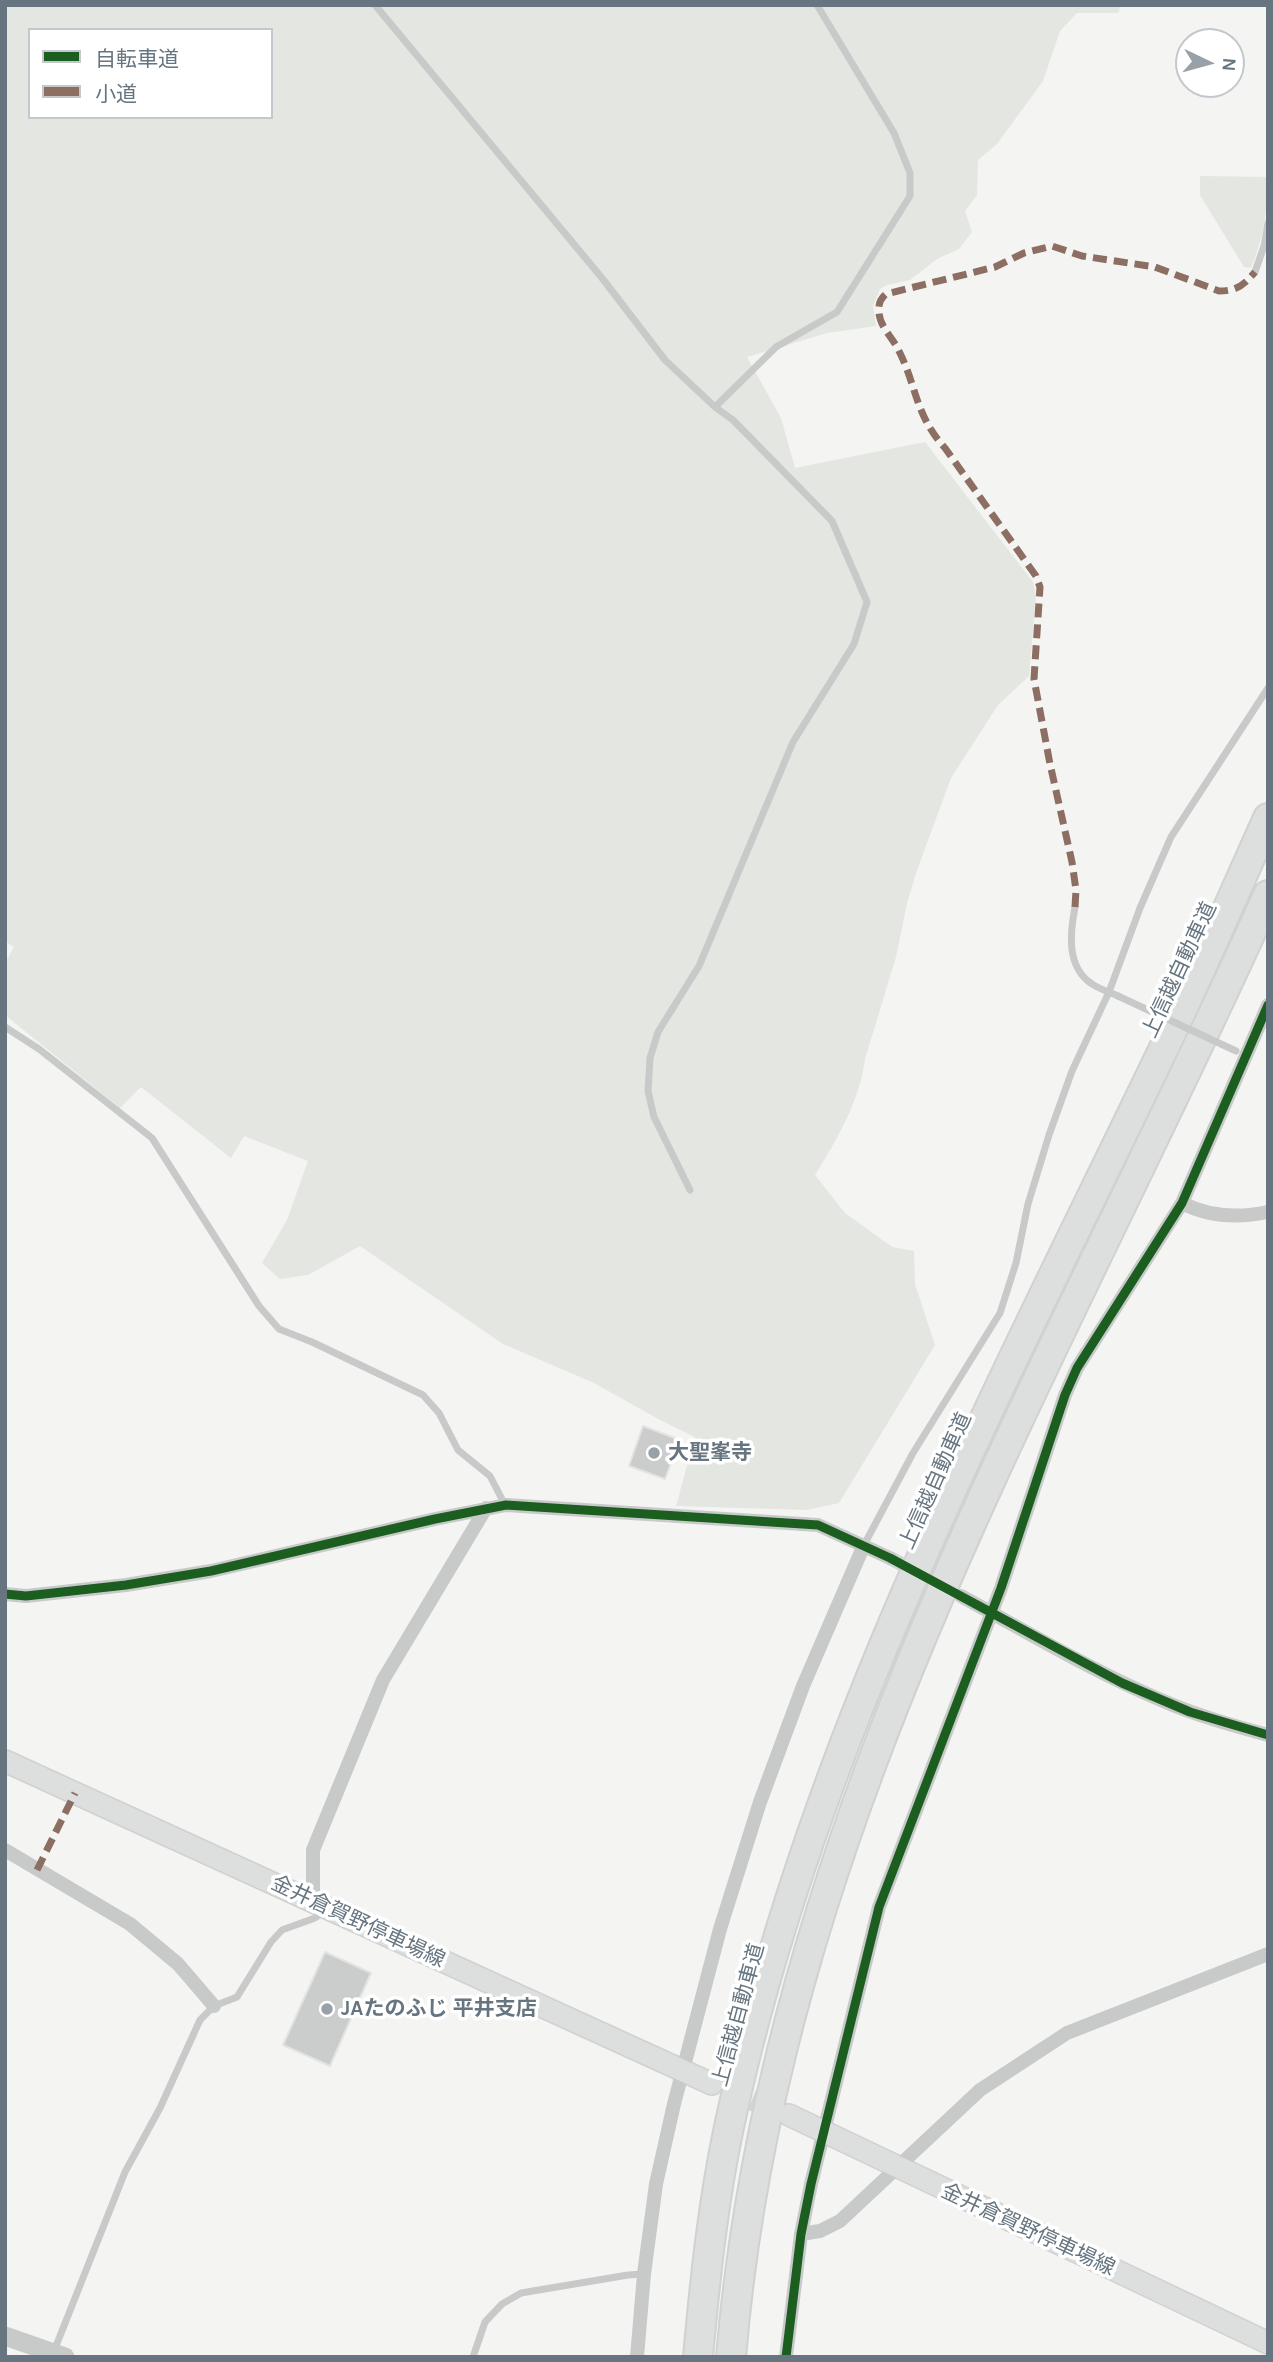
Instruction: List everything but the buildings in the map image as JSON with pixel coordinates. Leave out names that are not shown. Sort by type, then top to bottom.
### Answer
[{"type":"highway","name":"上信越自動車道","points":[[698,2357],[713,2217],[729,2129],[750,2038],[801,1864],[838,1758],[874,1665],[945,1502],[1163,1049],[1268,818]]},
{"type":"highway","points":[[731,2357],[745,2225],[761,2135],[781,2049],[825,1894],[867,1771],[937,1597],[1010,1433],[1189,1067],[1268,895]]},
{"type":"main road","name":"金井倉賀野停車場線","points":[[5,1761],[712,2084]]},
{"type":"main road","name":"金井倉賀野停車場線","points":[[789,2115],[1268,2343]]},
{"type":"street","points":[[786,2357],[801,2234],[879,1907],[991,1612],[1065,1395],[1077,1368],[1182,1203],[1242,1054],[1268,1005]]},
{"type":"street","points":[[1182,1203],[1204,1212],[1226,1215],[1251,1216],[1268,1212]]},
{"type":"street","points":[[5,1594],[26,1596],[126,1585],[211,1571],[506,1505],[818,1525],[890,1558]]},
{"type":"street","points":[[320,1905],[313,1850],[383,1680],[486,1508]]},
{"type":"street","points":[[637,2357],[644,2274],[656,2184],[720,1929],[760,1802],[803,1686],[864,1545]]},
{"type":"street","points":[[961,1596],[1122,1683],[1161,1701],[1268,1735]]},
{"type":"street","points":[[5,1850],[130,1924],[177,1964],[214,2006]]},
{"type":"street","points":[[801,2234],[820,2231],[840,2221],[980,2090],[1068,2033],[1268,1954]]},
{"type":"street","points":[[5,2336],[59,2355]]},
{"type":"lane","points":[[374,5],[602,278],[665,360],[715,407],[733,420],[832,521],[867,602],[854,644],[793,743],[699,965],[658,1032],[650,1058],[648,1091],[654,1118],[690,1189]]},
{"type":"lane","points":[[715,407],[776,347],[837,312],[911,196],[910,173],[894,133],[817,5]]},
{"type":"lane","points":[[1255,272],[1268,223]]},
{"type":"lane","points":[[864,1545],[913,1453],[1000,1313],[1016,1263],[1028,1204],[1072,1071],[1109,992],[1140,908],[1171,837],[1268,688]]},
{"type":"lane","points":[[1075,907],[1070,945],[1073,958],[1091,984],[1242,1054]]},
{"type":"lane","points":[[5,1027],[39,1049],[152,1138],[259,1306],[279,1329],[423,1395],[439,1413],[458,1450],[490,1476],[506,1505]]},
{"type":"lane","points":[[59,2355],[125,2172],[160,2108],[200,2020],[214,2006],[237,1997],[271,1942],[282,1930],[315,1918],[320,1905]]},
{"type":"lane","points":[[473,2357],[485,2322],[502,2304],[522,2293],[644,2274]]},
{"type":"shaded area","points":[[5,5],[1121,5],[1118,13],[1077,13],[1060,31],[1043,81],[997,144],[978,160],[977,195],[965,211],[972,232],[959,249],[937,259],[910,280],[880,289],[873,306],[876,326],[827,333],[747,357],[781,418],[795,468],[925,442],[1033,582],[1036,596],[1029,676],[998,705],[951,778],[907,903],[896,957],[858,1090],[839,1134],[815,1175],[845,1213],[892,1247],[914,1251],[915,1284],[935,1345],[839,1503],[807,1510],[676,1506],[695,1437],[594,1383],[503,1344],[360,1246],[308,1275],[280,1279],[262,1263],[287,1220],[308,1161],[244,1136],[231,1158],[141,1087],[120,1108],[5,1015],[5,963],[14,947],[5,941]]},
{"type":"shaded area","points":[[1200,176],[1268,177],[1264,224],[1251,268],[1244,267],[1200,195]]},
{"type":"tunnel","points":[[890,1558],[947,1588]]},
{"type":"tunnel","points":[[723,2089],[784,2113]]},
{"type":"marked path","points":[[1075,907],[1076,890],[1072,862],[1034,679],[1040,587],[1036,576],[928,424],[905,364],[882,323],[880,302],[886,294],[995,267],[1024,253],[1052,246],[1082,256],[1155,267],[1219,291],[1240,286],[1255,272]]},
{"type":"marked path","points":[[37,1870],[75,1793]]},
{"type":"cycle path","points":[[786,2357],[801,2234],[811,2184],[879,1907],[1001,1588],[1065,1395],[1077,1368],[1182,1203],[1268,1005]]},
{"type":"cycle path","points":[[5,1594],[26,1596],[126,1585],[211,1571],[506,1505],[818,1525],[890,1558],[1122,1683],[1190,1712],[1268,1735]]},
{"type":"place","name":"大聖峯寺","points":[[654,1453]]},
{"type":"place","name":"JAたのふじ 平井支店","points":[[327,2009]]}]
